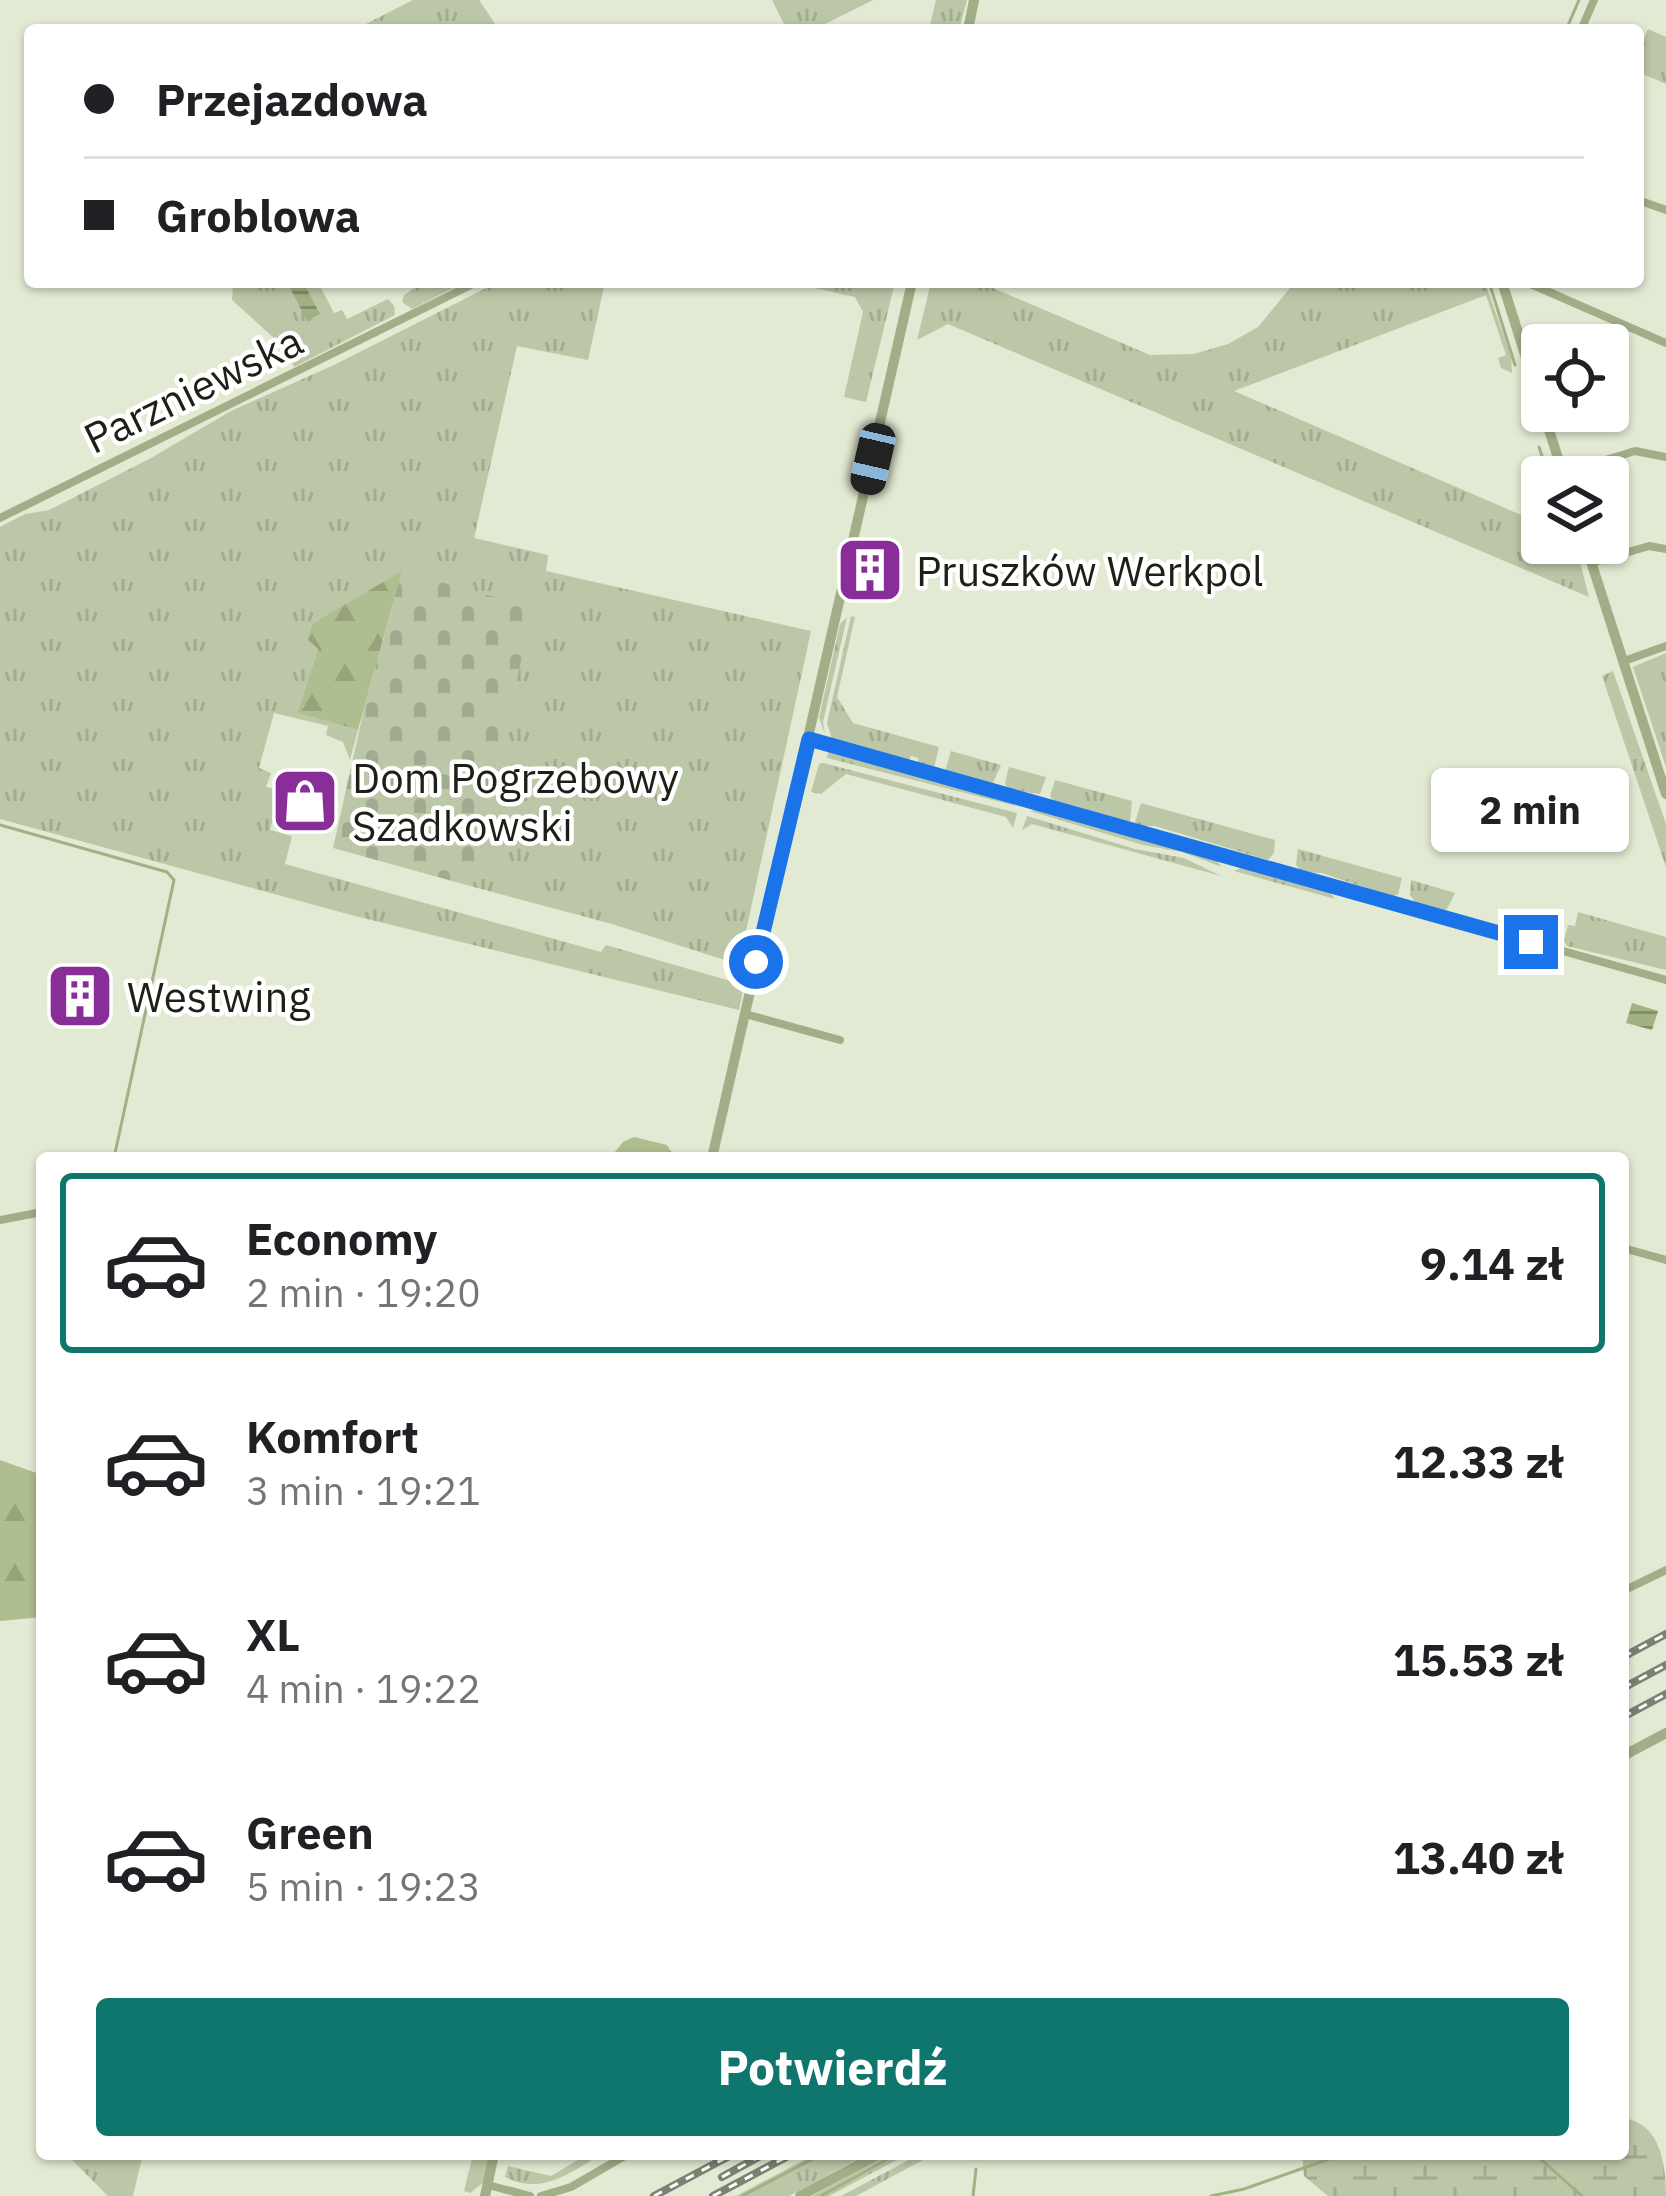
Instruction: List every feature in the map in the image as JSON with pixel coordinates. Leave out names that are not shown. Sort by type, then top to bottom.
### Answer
[{"type":"street","name":"Parzniewska","points":[[0,518],[465,288]]},
{"type":"street","points":[[713,1152],[911,288]]},
{"type":"street","points":[[1504,288],[1521,343]]},
{"type":"street","points":[[1540,288],[1666,343]]},
{"type":"street","points":[[1621,456],[1636,451],[1666,457]]},
{"type":"street","points":[[1629,552],[1649,546],[1666,549]]},
{"type":"street","points":[[1591,564],[1666,794]]},
{"type":"street","points":[[1622,662],[1666,646]]},
{"type":"street","points":[[809,739],[1666,980]]},
{"type":"street","points":[[744,1013],[840,1040]]},
{"type":"street","points":[[0,1220],[36,1213]]},
{"type":"street","points":[[1629,1250],[1666,1260]]},
{"type":"street","points":[[1629,1589],[1666,1570]]},
{"type":"street","points":[[1629,1753],[1665,1736]]},
{"type":"street","points":[[493,2160],[487,2190],[530,2196]]},
{"type":"street","points":[[541,2196],[572,2187],[618,2160]]},
{"type":"street","points":[[800,2196],[868,2160]]},
{"type":"green space","points":[[413,0],[479,0],[495,24],[366,24]]},
{"type":"green space","points":[[772,0],[873,0],[825,24],[784,24]]},
{"type":"green space","points":[[936,0],[967,0],[961,24],[930,24]]},
{"type":"green space","points":[[1648,29],[1666,37],[1666,84],[1644,75]]},
{"type":"green space","points":[[233,288],[321,288],[334,313],[342,310],[347,319],[388,299],[395,315],[294,367],[286,349],[232,300]]},
{"type":"green space","points":[[415,288],[453,288],[412,309],[402,302]]},
{"type":"green space","points":[[486,288],[604,288],[588,360],[517,346],[474,538],[548,555],[546,571],[811,631],[743,945],[734,963],[470,886],[532,609],[357,600],[312,624],[307,639],[318,649],[297,713],[358,730],[350,760],[343,742],[326,735],[328,726],[274,713],[259,768],[271,773],[266,787],[281,790],[270,830],[292,836],[285,864],[601,952],[606,945],[744,985],[739,1010],[351,915],[0,819],[0,527],[25,514],[49,510],[231,411]]},
{"type":"green space","points":[[814,288],[894,288],[866,402],[844,397],[863,312],[855,297]]},
{"type":"green space","points":[[930,288],[993,288],[1150,355],[1194,354],[1228,344],[1258,327],[1290,288],[1487,288],[1511,356],[1512,373],[1501,368],[1498,358],[1506,355],[1486,295],[1234,391],[1521,515],[1521,564],[1580,564],[1589,597],[948,324],[917,340]]},
{"type":"green space","points":[[402,571],[358,730],[297,713],[318,649],[307,639],[312,624]]},
{"type":"green space","points":[[402,571],[533,608],[470,886],[333,848]]},
{"type":"green space","points":[[851,616],[855,617],[837,697],[853,723],[939,747],[934,768],[918,764],[918,758],[911,756],[909,761],[832,739],[827,723]]},
{"type":"green space","points":[[847,617],[823,722],[825,734],[819,718],[840,624]]},
{"type":"green space","points":[[1666,653],[1666,767],[1633,667]]},
{"type":"green space","points":[[1613,671],[1666,824],[1666,867],[1602,676]]},
{"type":"green space","points":[[829,749],[1009,800],[1016,806],[827,758]]},
{"type":"green space","points":[[951,751],[1001,765],[992,785],[945,771]]},
{"type":"green space","points":[[823,763],[1017,813],[1013,828],[1006,817],[846,774],[821,794],[811,792]]},
{"type":"green space","points":[[1009,767],[1046,777],[1040,794],[1008,789]]},
{"type":"green space","points":[[1055,780],[1132,801],[1130,821],[1055,803],[1050,796]]},
{"type":"green space","points":[[1141,803],[1275,840],[1274,853],[1268,860],[1155,826],[1138,826]]},
{"type":"green space","points":[[1040,809],[1214,858],[1222,867],[1030,811]]},
{"type":"green space","points":[[1027,816],[1135,849],[1184,858],[1221,876],[1032,824],[1022,830]]},
{"type":"green space","points":[[1298,849],[1402,878],[1398,894],[1392,897],[1322,873],[1302,872],[1296,865]]},
{"type":"green space","points":[[1243,867],[1328,890],[1335,899],[1234,871]]},
{"type":"green space","points":[[1411,880],[1455,893],[1447,909],[1417,904],[1410,895]]},
{"type":"green space","points":[[1578,912],[1666,937],[1666,970],[1567,946],[1568,925],[1575,926]]},
{"type":"green space","points":[[634,1137],[667,1145],[671,1152],[615,1152]]},
{"type":"green space","points":[[0,1460],[36,1473],[36,1618],[0,1621]]},
{"type":"green space","points":[[1629,2120],[1646,2128],[1659,2147],[1666,2196],[1328,2196],[1304,2176],[1303,2160],[1629,2160]]},
{"type":"green space","points":[[72,2160],[142,2160],[133,2196],[108,2196]]},
{"type":"green space","points":[[472,2160],[489,2160],[484,2182],[470,2193],[464,2191]]},
{"type":"green space","points":[[578,2160],[591,2160],[543,2183],[505,2177],[508,2166],[551,2176]]},
{"type":"green space","points":[[804,2160],[856,2160],[789,2196],[736,2196]]},
{"type":"green space","points":[[877,2160],[897,2160],[829,2196],[812,2196]]},
{"type":"green space","points":[[909,2160],[923,2160],[856,2196],[841,2196]]},
{"type":"shaded area","points":[[290,288],[306,288],[320,314],[307,321]]},
{"type":"shaded area","points":[[1632,1003],[1658,1011],[1652,1030],[1626,1023]]},
{"type":"waterway","points":[[1569,24],[1579,0]]},
{"type":"waterway","points":[[1491,288],[1515,365]]},
{"type":"waterway","points":[[1539,447],[1542,456]]},
{"type":"waterway","points":[[0,825],[167,872],[174,880],[115,1152]]},
{"type":"waterway","points":[[742,2196],[811,2160]]},
{"type":"waterway","points":[[821,2196],[886,2160]]},
{"type":"waterway","points":[[1211,2196],[1326,2160]]},
{"type":"waterway","points":[[1542,2160],[1582,2196]]},
{"type":"waterway","points":[[973,2196],[976,2169]]},
{"type":"railway","points":[[1629,1654],[1666,1634]]},
{"type":"railway","points":[[1629,1685],[1666,1665]]},
{"type":"railway","points":[[1629,1714],[1666,1694]]},
{"type":"railway","points":[[654,2196],[722,2160]]},
{"type":"railway","points":[[722,2177],[753,2160]]},
{"type":"railway","points":[[713,2196],[781,2160]]},
{"type":"place","name":"Pruszków Werkpol","points":[[870,570]]},
{"type":"place","name":"Dom Pogrzebowy Szadkowski","points":[[305,801]]},
{"type":"place","name":"Westwing","points":[[80,996]]},
{"type":"route","points":[[756,962],[809,739],[1531,942]]}]
